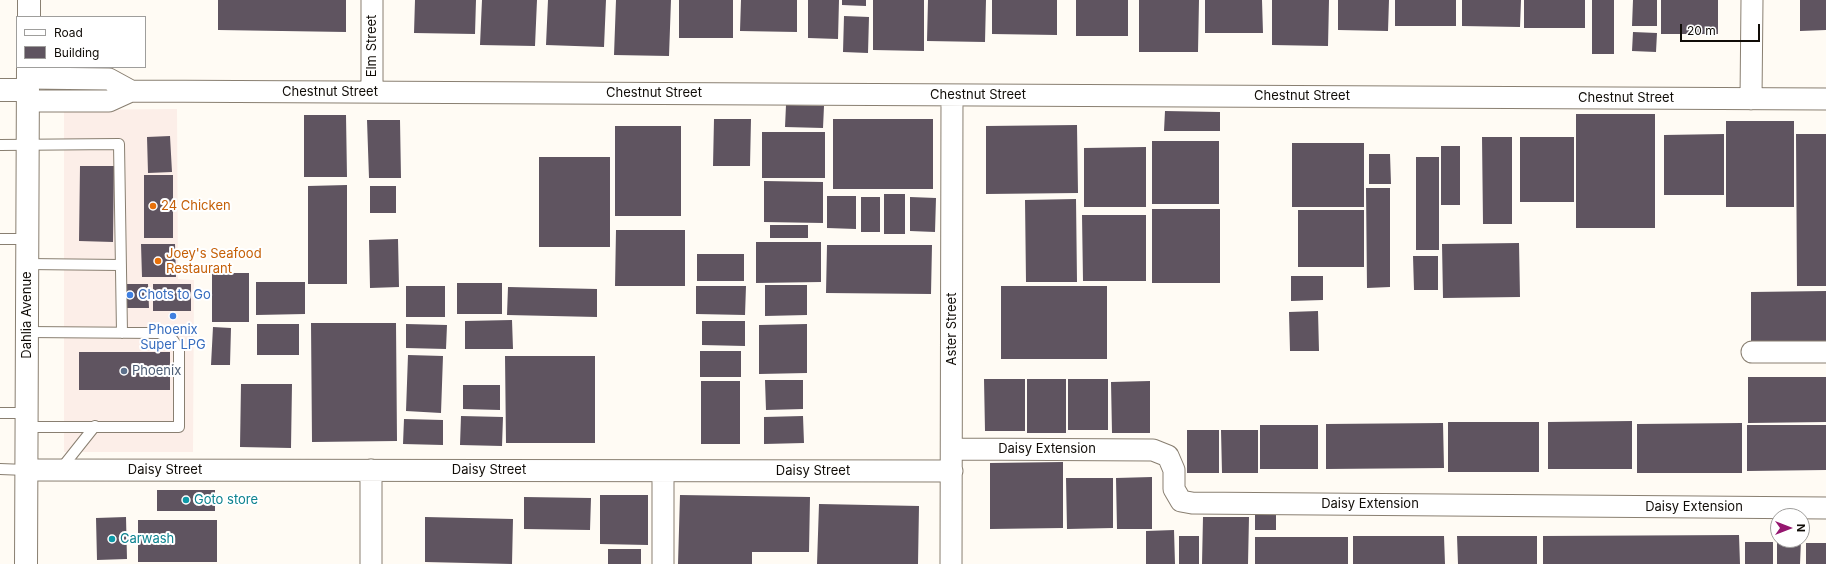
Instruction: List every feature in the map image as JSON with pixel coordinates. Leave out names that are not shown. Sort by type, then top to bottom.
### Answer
[{"type":"street","points":[[29,0],[29,16]]},
{"type":"street","name":"Elm Street","points":[[372,0],[372,92]]},
{"type":"street","points":[[1752,0],[1752,99]]},
{"type":"street","name":"Chestnut Street","points":[[0,90],[28,84],[109,101],[131,91],[1826,99]]},
{"type":"street","name":"Dahlia Avenue","points":[[26,564],[28,84]]},
{"type":"street","name":"Aster Street","points":[[951,564],[952,95]]},
{"type":"street","points":[[1752,352],[1826,352]]},
{"type":"street","name":"Daisy Extension","points":[[952,449],[1153,450],[1168,456],[1174,470],[1174,489],[1181,502],[1192,503],[1826,508]]},
{"type":"street","name":"Daisy Street","points":[[26,470],[952,471]]},
{"type":"street","points":[[371,470],[371,564]]},
{"type":"street","points":[[663,471],[663,564]]},
{"type":"lane","points":[[0,145],[119,144],[122,333]]},
{"type":"lane","points":[[0,239],[28,239]]},
{"type":"lane","points":[[27,264],[121,265]]},
{"type":"lane","points":[[0,413],[27,420],[94,426],[179,427],[179,349],[174,340],[159,334],[27,332]]},
{"type":"lane","points":[[60,470],[94,426]]},
{"type":"lane","points":[[0,469],[26,470]]},
{"type":"shaded area","points":[[177,109],[178,279],[194,280],[193,452],[64,452],[64,110]]},
{"type":"building","points":[[218,0],[346,0],[346,32],[218,30]]},
{"type":"building","points":[[415,0],[476,0],[475,34],[414,33]]},
{"type":"building","points":[[482,0],[537,0],[535,46],[480,45]]},
{"type":"building","points":[[548,0],[606,0],[604,47],[546,45]]},
{"type":"building","points":[[616,0],[671,0],[669,56],[614,55]]},
{"type":"building","points":[[679,0],[733,0],[733,38],[679,38]]},
{"type":"building","points":[[741,0],[797,0],[797,32],[740,31]]},
{"type":"building","points":[[808,0],[839,0],[838,39],[808,38]]},
{"type":"building","points":[[842,0],[866,0],[866,6],[842,5]]},
{"type":"building","points":[[873,0],[924,0],[924,51],[873,50]]},
{"type":"building","points":[[928,0],[986,0],[985,42],[927,41]]},
{"type":"building","points":[[992,0],[1057,0],[1057,35],[992,34]]},
{"type":"building","points":[[1076,0],[1128,0],[1128,36],[1076,36]]},
{"type":"building","points":[[1139,0],[1199,0],[1198,52],[1139,52]]},
{"type":"building","points":[[1205,0],[1262,0],[1263,33],[1205,33]]},
{"type":"building","points":[[1272,0],[1329,0],[1328,46],[1272,45]]},
{"type":"building","points":[[1338,0],[1389,0],[1388,31],[1338,30]]},
{"type":"building","points":[[1395,0],[1456,0],[1456,26],[1395,26]]},
{"type":"building","points":[[1462,0],[1521,0],[1520,27],[1462,26]]},
{"type":"building","points":[[1524,0],[1585,0],[1585,28],[1524,28]]},
{"type":"building","points":[[1592,0],[1614,0],[1614,54],[1592,54]]},
{"type":"building","points":[[1633,0],[1657,0],[1657,26],[1632,26]]},
{"type":"building","points":[[1661,0],[1718,0],[1718,34],[1661,34]]},
{"type":"building","points":[[1800,0],[1826,0],[1826,30],[1800,31]]},
{"type":"building","points":[[844,16],[869,17],[868,53],[843,52]]},
{"type":"building","points":[[1633,32],[1657,33],[1656,52],[1632,51]]},
{"type":"building","points":[[86,88],[98,88],[98,94],[86,94]]},
{"type":"building","points":[[786,105],[824,106],[823,128],[785,127]]},
{"type":"building","points":[[1165,111],[1220,112],[1220,131],[1164,131]]},
{"type":"building","points":[[1576,114],[1655,114],[1655,228],[1576,228]]},
{"type":"building","points":[[304,115],[346,115],[347,177],[304,177]]},
{"type":"building","points":[[714,119],[751,119],[750,166],[713,166]]},
{"type":"building","points":[[833,119],[933,119],[933,189],[833,189]]},
{"type":"building","points":[[367,120],[400,120],[401,178],[369,178]]},
{"type":"building","points":[[1726,121],[1794,121],[1794,207],[1726,207]]},
{"type":"building","points":[[1077,125],[1078,193],[986,194],[986,126]]},
{"type":"building","points":[[615,126],[681,126],[681,216],[615,216]]},
{"type":"building","points":[[762,132],[825,132],[825,178],[762,178]]},
{"type":"building","points":[[1724,134],[1724,195],[1664,195],[1664,135]]},
{"type":"building","points":[[1796,134],[1826,134],[1826,286],[1797,286]]},
{"type":"building","points":[[170,136],[172,172],[148,173],[147,137]]},
{"type":"building","points":[[1482,137],[1512,137],[1512,224],[1483,224]]},
{"type":"building","points":[[1520,137],[1574,137],[1574,202],[1520,202]]},
{"type":"building","points":[[1152,141],[1219,141],[1219,204],[1152,204]]},
{"type":"building","points":[[1292,143],[1364,143],[1364,207],[1292,207]]},
{"type":"building","points":[[1441,146],[1460,146],[1460,205],[1441,205]]},
{"type":"building","points":[[1146,147],[1146,207],[1084,207],[1084,148]]},
{"type":"building","points":[[1369,154],[1390,154],[1391,184],[1369,184]]},
{"type":"building","points":[[539,157],[610,157],[610,247],[539,247]]},
{"type":"building","points":[[1416,157],[1439,157],[1439,250],[1416,250]]},
{"type":"building","points":[[80,166],[114,166],[113,242],[79,241]]},
{"type":"building","points":[[144,175],[173,175],[173,238],[144,238]]},
{"type":"building","points":[[764,181],[823,182],[823,223],[764,222]]},
{"type":"building","points":[[347,185],[347,284],[308,284],[308,186]]},
{"type":"building","points":[[370,186],[396,186],[396,213],[370,213]]},
{"type":"building","points":[[1366,188],[1390,188],[1390,287],[1367,288]]},
{"type":"building","points":[[884,194],[905,194],[905,234],[884,234]]},
{"type":"building","points":[[827,196],[856,196],[856,229],[827,228]]},
{"type":"building","points":[[861,197],[880,197],[880,232],[861,232]]},
{"type":"building","points":[[910,197],[936,198],[935,232],[910,231]]},
{"type":"building","points":[[1076,199],[1077,282],[1026,282],[1025,200]]},
{"type":"building","points":[[1152,209],[1220,209],[1220,283],[1152,283]]},
{"type":"building","points":[[1298,210],[1364,210],[1364,267],[1298,267]]},
{"type":"building","points":[[1082,215],[1146,215],[1146,281],[1083,281]]},
{"type":"building","points":[[770,225],[808,225],[808,238],[770,238]]},
{"type":"building","points":[[616,230],[685,230],[685,286],[615,286]]},
{"type":"building","points":[[398,239],[399,287],[370,288],[369,240]]},
{"type":"building","points":[[756,242],[821,242],[821,282],[756,283]]},
{"type":"building","points":[[1519,243],[1520,297],[1443,298],[1442,244]]},
{"type":"building","name":"Joey's Seafood Restaurant","points":[[141,244],[175,244],[176,277],[142,277]]},
{"type":"building","points":[[827,245],[932,245],[931,294],[826,293]]},
{"type":"building","points":[[697,254],[744,254],[744,281],[697,281]]},
{"type":"building","points":[[1413,256],[1438,256],[1438,290],[1414,290]]},
{"type":"building","points":[[212,273],[249,273],[249,322],[212,322]]},
{"type":"building","points":[[1291,276],[1323,276],[1323,300],[1291,301]]},
{"type":"building","points":[[256,282],[305,282],[305,314],[256,315]]},
{"type":"building","points":[[457,283],[502,283],[502,314],[457,314]]},
{"type":"building","points":[[126,284],[148,284],[149,308],[126,308]]},
{"type":"building","points":[[153,284],[191,284],[191,311],[153,311]]},
{"type":"building","points":[[765,285],[807,285],[807,315],[765,316]]},
{"type":"building","points":[[406,286],[445,286],[445,317],[406,317]]},
{"type":"building","points":[[696,286],[746,286],[745,315],[696,314]]},
{"type":"building","points":[[1001,286],[1107,286],[1107,359],[1001,359]]},
{"type":"building","points":[[508,287],[597,289],[597,317],[507,315]]},
{"type":"building","points":[[1826,291],[1826,341],[1751,342],[1751,292]]},
{"type":"building","points":[[1318,311],[1319,351],[1290,351],[1289,312]]},
{"type":"building","points":[[512,320],[513,349],[465,349],[465,321]]},
{"type":"building","points":[[702,321],[745,321],[745,346],[702,345]]},
{"type":"building","points":[[311,323],[396,323],[397,441],[312,442]]},
{"type":"building","points":[[257,324],[299,324],[299,355],[257,355]]},
{"type":"building","points":[[406,324],[447,325],[446,349],[406,348]]},
{"type":"building","points":[[807,324],[807,373],[759,374],[759,325]]},
{"type":"building","points":[[213,327],[231,328],[230,365],[211,365]]},
{"type":"building","points":[[700,351],[741,351],[741,377],[700,377]]},
{"type":"building","name":"Phoenix","points":[[79,352],[170,352],[170,390],[79,390]]},
{"type":"building","points":[[408,355],[443,356],[441,413],[406,411]]},
{"type":"building","points":[[505,356],[595,356],[595,443],[506,443]]},
{"type":"building","points":[[1748,377],[1826,377],[1826,422],[1748,423]]},
{"type":"building","points":[[984,379],[1025,379],[1025,431],[985,431]]},
{"type":"building","points":[[1027,379],[1066,379],[1066,433],[1027,433]]},
{"type":"building","points":[[1068,379],[1108,379],[1108,430],[1068,430]]},
{"type":"building","points":[[765,380],[803,380],[803,409],[766,410]]},
{"type":"building","points":[[701,381],[740,381],[740,444],[701,444]]},
{"type":"building","points":[[1150,381],[1150,433],[1112,433],[1111,382]]},
{"type":"building","points":[[241,384],[292,384],[291,448],[240,447]]},
{"type":"building","points":[[463,385],[500,385],[500,410],[463,409]]},
{"type":"building","points":[[461,416],[503,417],[502,446],[460,445]]},
{"type":"building","points":[[803,416],[804,443],[764,444],[764,417]]},
{"type":"building","points":[[404,419],[443,420],[443,445],[403,444]]},
{"type":"building","points":[[1632,421],[1632,469],[1548,469],[1548,422]]},
{"type":"building","points":[[1448,422],[1539,422],[1539,472],[1448,472]]},
{"type":"building","points":[[1443,423],[1444,468],[1326,469],[1326,424]]},
{"type":"building","points":[[1742,423],[1742,473],[1637,473],[1637,424]]},
{"type":"building","points":[[1260,425],[1318,425],[1318,469],[1260,469]]},
{"type":"building","points":[[1747,425],[1826,425],[1826,470],[1747,471]]},
{"type":"building","points":[[1187,430],[1219,430],[1219,473],[1187,473]]},
{"type":"building","points":[[1221,430],[1258,430],[1258,473],[1222,473]]},
{"type":"building","points":[[1063,462],[1063,528],[990,529],[990,463]]},
{"type":"building","points":[[1152,477],[1152,529],[1117,529],[1116,478]]},
{"type":"building","points":[[1066,478],[1113,478],[1113,528],[1067,529]]},
{"type":"building","name":"Goto store","points":[[157,490],[215,490],[215,511],[157,511]]},
{"type":"building","points":[[600,495],[648,495],[648,545],[600,544]]},
{"type":"building","points":[[680,495],[810,497],[809,552],[752,552],[752,564],[678,564]]},
{"type":"building","points":[[524,497],[591,498],[590,530],[524,529]]},
{"type":"building","points":[[819,504],[919,506],[918,564],[817,564]]},
{"type":"building","points":[[1255,514],[1276,514],[1276,530],[1255,530]]},
{"type":"building","name":"Carwash","points":[[126,517],[127,559],[97,560],[96,518]]},
{"type":"building","points":[[425,517],[513,519],[512,564],[425,562]]},
{"type":"building","points":[[1203,517],[1249,517],[1248,564],[1202,564]]},
{"type":"building","points":[[138,520],[217,520],[217,562],[138,562]]},
{"type":"building","points":[[1174,530],[1175,564],[1146,564],[1146,531]]},
{"type":"building","points":[[1739,535],[1740,564],[1543,564],[1543,536]]},
{"type":"building","points":[[1179,536],[1199,536],[1199,564],[1179,564]]},
{"type":"building","points":[[1353,536],[1444,536],[1445,564],[1353,564]]},
{"type":"building","points":[[1457,536],[1537,536],[1537,564],[1458,564]]},
{"type":"building","points":[[1255,537],[1348,537],[1348,564],[1255,564]]},
{"type":"building","points":[[1745,542],[1770,542],[1770,548],[1773,548],[1773,564],[1745,564]]},
{"type":"building","points":[[1810,543],[1826,543],[1826,564],[1806,564],[1806,548],[1810,548]]},
{"type":"building","points":[[1777,548],[1801,548],[1800,564],[1777,564]]},
{"type":"building","points":[[608,549],[641,549],[641,564],[608,564]]},
{"type":"place","name":"24 Chicken","points":[[153,206]]},
{"type":"place","name":"Joey's Seafood Restaurant","points":[[158,261]]},
{"type":"place","name":"Chots to Go","points":[[130,295]]},
{"type":"place","name":"Phoenix Super LPG","points":[[173,316]]},
{"type":"place","name":"Phoenix","points":[[124,371]]},
{"type":"place","name":"Goto store","points":[[186,500]]},
{"type":"place","name":"Carwash","points":[[112,539]]}]
